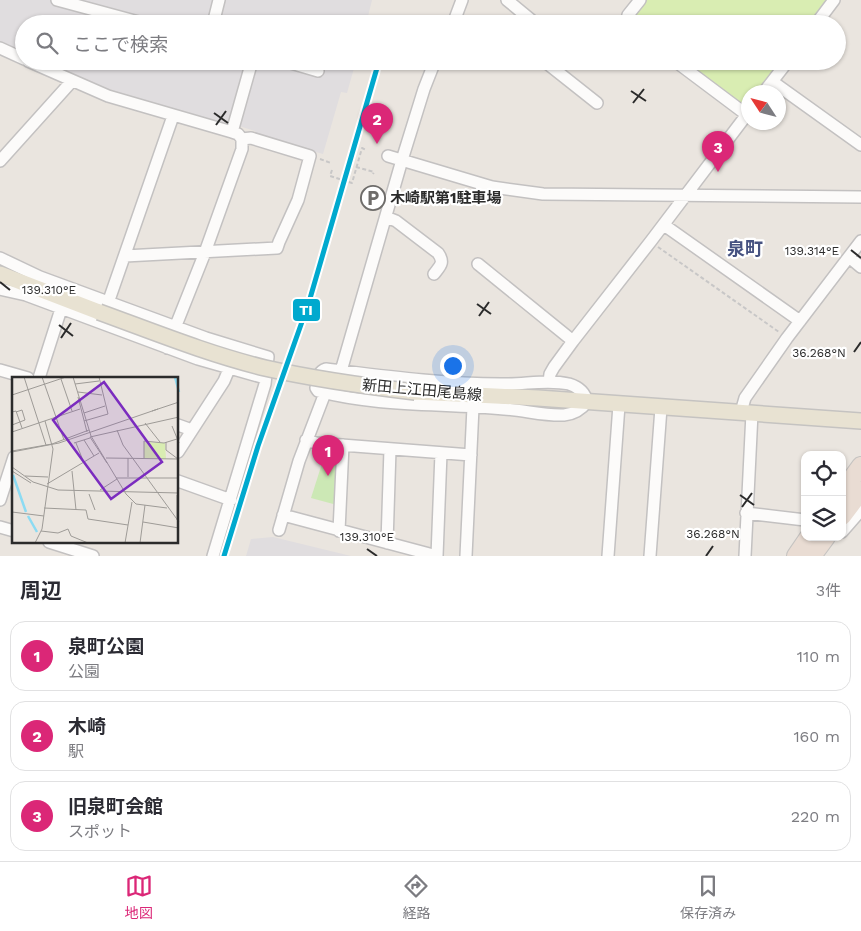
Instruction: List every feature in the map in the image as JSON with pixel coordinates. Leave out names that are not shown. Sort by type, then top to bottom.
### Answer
[{"type":"highway","points":[[846,487],[861,466]]},
{"type":"highway","points":[[846,511],[861,490]]},
{"type":"highway","points":[[796,556],[806,541]]},
{"type":"highway","points":[[812,556],[823,541]]},
{"type":"main road","name":"新田上江田尾島線","points":[[0,274],[104,307],[201,349],[260,366],[337,382],[415,392],[861,421]]},
{"type":"street","points":[[57,0],[113,15]]},
{"type":"street","points":[[215,15],[219,0]]},
{"type":"street","points":[[456,15],[462,0]]},
{"type":"street","points":[[507,0],[525,15]]},
{"type":"street","points":[[628,15],[640,0]]},
{"type":"street","points":[[823,15],[834,0]]},
{"type":"street","points":[[0,48],[15,55]]},
{"type":"street","points":[[47,70],[108,96],[232,132],[238,134],[242,139],[242,149],[167,348]]},
{"type":"street","points":[[232,132],[249,70]]},
{"type":"street","points":[[341,371],[402,160],[431,70]]},
{"type":"street","points":[[555,70],[597,103]]},
{"type":"street","points":[[687,70],[741,109]]},
{"type":"street","points":[[770,85],[782,70]]},
{"type":"street","points":[[0,161],[72,82]]},
{"type":"street","points":[[773,82],[861,145]]},
{"type":"street","points":[[104,307],[125,256],[173,116]]},
{"type":"street","points":[[549,382],[554,366],[741,123]]},
{"type":"street","points":[[125,256],[277,248],[298,200],[310,156],[251,138],[242,139]]},
{"type":"street","points":[[388,156],[492,187],[543,194],[861,197]]},
{"type":"street","points":[[386,217],[396,221],[438,253],[442,259],[434,274]]},
{"type":"street","points":[[664,225],[800,321]]},
{"type":"street","points":[[745,556],[745,398],[787,338],[861,241]]},
{"type":"street","points":[[849,257],[861,266]]},
{"type":"street","points":[[0,258],[104,307],[175,327],[268,357],[266,384],[213,556]]},
{"type":"street","points":[[478,264],[573,341]]},
{"type":"street","points":[[0,289],[26,295],[228,369],[265,378]]},
{"type":"street","points":[[39,377],[61,308]]},
{"type":"street","points":[[179,450],[224,381],[228,369]]},
{"type":"street","points":[[0,370],[24,377]]},
{"type":"street","points":[[322,370],[341,371],[394,377],[501,384],[563,383],[578,388],[585,396],[587,402],[582,408],[571,414],[537,413],[505,409],[370,400],[318,391],[316,388],[319,374],[322,370]]},
{"type":"street","points":[[279,530],[306,440],[325,393]]},
{"type":"street","points":[[608,556],[620,405]]},
{"type":"street","points":[[466,556],[473,407]]},
{"type":"street","points":[[650,556],[661,408]]},
{"type":"street","points":[[179,425],[192,430]]},
{"type":"street","points":[[306,440],[343,445],[471,455]]},
{"type":"street","points":[[339,530],[343,445]]},
{"type":"street","points":[[387,543],[390,448]]},
{"type":"street","points":[[283,515],[437,556],[442,453]]},
{"type":"street","points":[[0,500],[12,463]]},
{"type":"street","points":[[179,481],[231,500]]},
{"type":"street","points":[[846,527],[861,510]]},
{"type":"street","points":[[746,513],[801,520]]},
{"type":"street","points":[[56,544],[93,556]]},
{"type":"path","points":[[332,170],[330,176],[352,182],[362,148],[366,150]]},
{"type":"path","points":[[356,167],[374,172],[373,174]]},
{"type":"path","points":[[651,241],[787,338]]},
{"type":"shaded area","points":[[0,0],[372,0],[368,15],[15,15],[15,52],[0,45]]},
{"type":"shaded area","points":[[56,70],[353,70],[347,93],[341,92],[323,154],[258,136],[255,131],[226,122],[219,126],[109,93]]},
{"type":"shaded area","points":[[273,537],[351,556],[246,556],[251,539]]},
{"type":"green space","points":[[647,0],[830,0],[819,15],[635,15]]},
{"type":"green space","points":[[693,70],[776,70],[764,85],[741,85],[741,107]]},
{"type":"green space","points":[[325,454],[339,455],[337,505],[311,498]]},
{"type":"transit line","name":"TI","points":[[224,556],[258,446],[309,302],[376,70]]},
{"type":"place","name":"木崎","points":[[377,144]]},
{"type":"place","name":"旧泉町会館","points":[[718,172]]},
{"type":"place","name":"木崎駅第1駐車場","points":[[373,198]]},
{"type":"place","name":"泉町公園","points":[[328,476]]},
{"type":"district","name":"泉町","points":[[745,248]]}]
